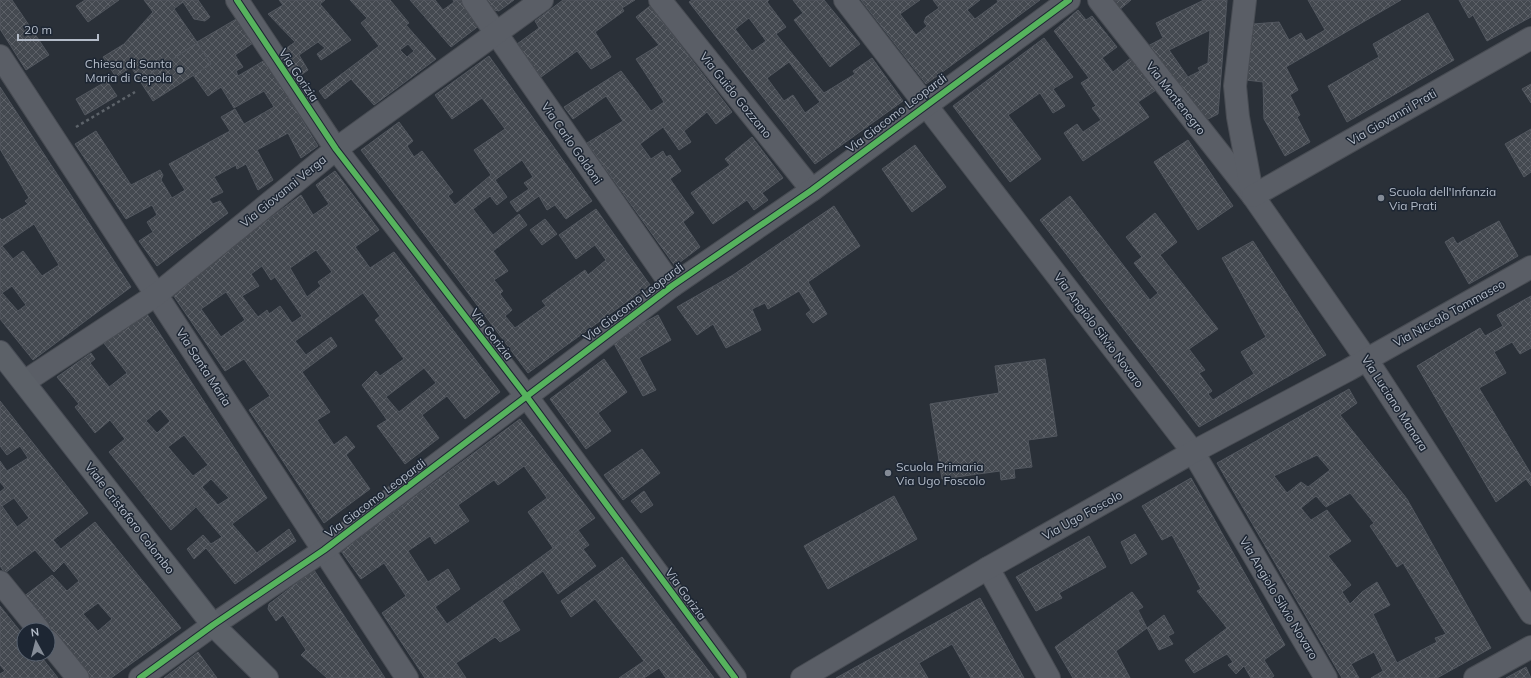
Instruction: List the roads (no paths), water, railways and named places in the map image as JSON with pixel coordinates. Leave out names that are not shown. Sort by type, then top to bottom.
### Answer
[{"type":"main road","name":"Viale Cristoforo Colombo","points":[[0,352],[213,625],[267,678]]},
{"type":"street","name":"Via Gorizia","points":[[237,0],[336,149],[527,397],[735,678]]},
{"type":"street","name":"Via Carlo Goldoni","points":[[473,0],[495,34],[672,286]]},
{"type":"street","name":"Via Giovanni Verga","points":[[24,382],[156,295],[336,149],[542,0]]},
{"type":"street","name":"Via Guido Gozzano","points":[[660,0],[812,190]]},
{"type":"street","name":"Via Angiolo Silvio Novaro","points":[[845,0],[1193,452],[1326,678]]},
{"type":"street","name":"Via Giacomo Leopardi","points":[[140,678],[213,625],[324,550],[672,286],[812,190],[926,104],[1069,0]]},
{"type":"street","name":"Via Montenegro","points":[[1099,0],[1252,196]]},
{"type":"street","points":[[1245,0],[1235,86],[1238,117],[1252,196]]},
{"type":"street","name":"Via Giovanni Prati","points":[[1252,196],[1531,38]]},
{"type":"street","name":"Via Santa Maria","points":[[0,56],[407,678]]},
{"type":"street","name":"Via Luciano Manara","points":[[1252,196],[1367,360],[1531,614]]},
{"type":"street","name":"Via Niccolò Tommaseo","points":[[1367,360],[1531,267]]},
{"type":"street","name":"Via Ugo Foscolo","points":[[802,678],[988,568],[1193,452],[1367,360]]},
{"type":"street","points":[[988,568],[1049,678]]},
{"type":"street","points":[[0,582],[32,622]]},
{"type":"street","points":[[1475,678],[1531,647]]},
{"type":"street","points":[[56,652],[78,678]]},
{"type":"place","name":"Chiesa di Santa Maria di Cepola","points":[[180,70]]},
{"type":"place","name":"Scuola dell'Infanzia Via Prati","points":[[1381,198]]},
{"type":"place","name":"Scuola Primaria Via Ugo Foscolo","points":[[888,473]]}]
